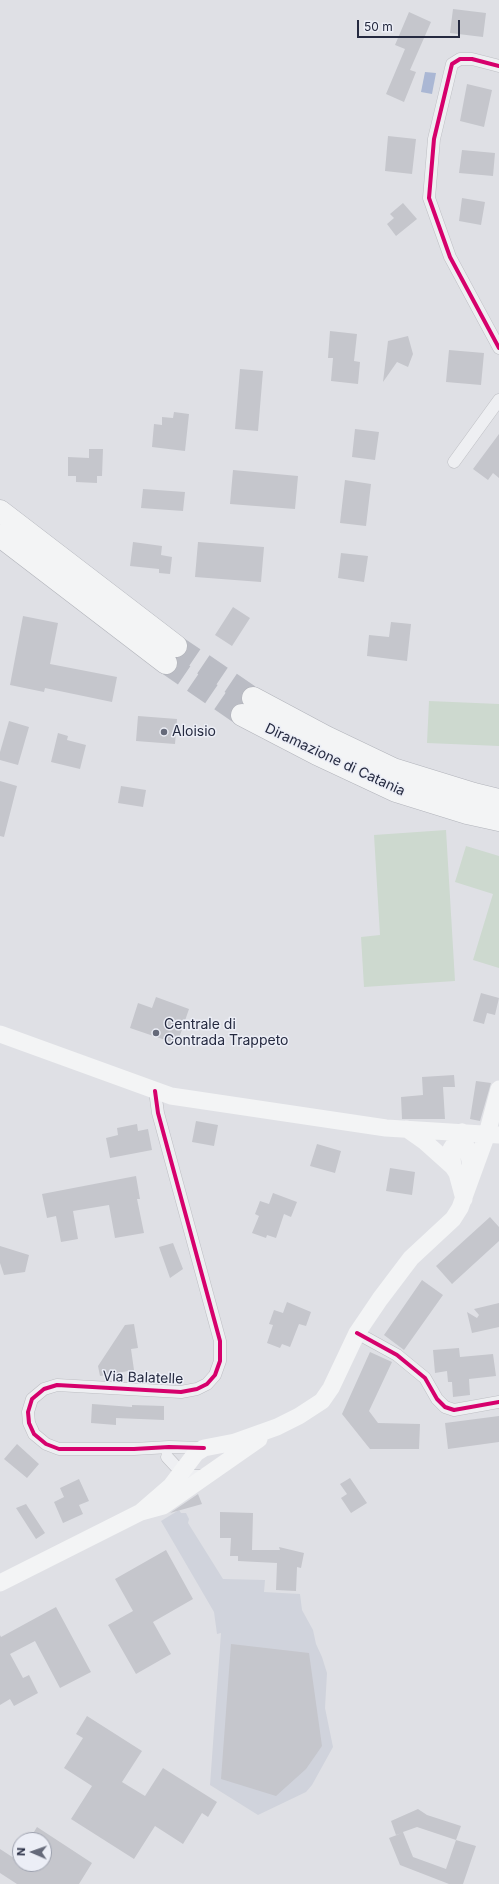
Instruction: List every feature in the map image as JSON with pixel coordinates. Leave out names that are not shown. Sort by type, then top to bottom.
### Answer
[{"type":"highway","points":[[0,511],[171,654],[0,536]]},
{"type":"highway","name":"Diramazione di Catania","points":[[499,800],[474,794],[394,769],[326,737],[247,706],[318,754],[396,791],[467,813],[499,820]]},
{"type":"main road","points":[[0,1034],[65,1056],[171,1096],[386,1128],[493,1134]]},
{"type":"main road","points":[[141,1512],[171,1486],[191,1458],[204,1448],[225,1445],[277,1427],[299,1416],[322,1401],[331,1388],[358,1333],[411,1258],[453,1219],[460,1208],[471,1174],[493,1134],[499,1089]]},
{"type":"main road","points":[[407,1129],[424,1141],[453,1167],[457,1173],[464,1199]]},
{"type":"main road","points":[[453,1167],[451,1149],[462,1132]]},
{"type":"main road","points":[[462,1132],[470,1160],[471,1174]]},
{"type":"main road","points":[[0,1583],[141,1512],[163,1506],[277,1427]]},
{"type":"street","points":[[499,66],[472,59],[460,59],[452,64],[434,139],[429,198],[450,257],[499,348]]},
{"type":"street","points":[[454,462],[499,400]]},
{"type":"street","name":"Via Balatelle","points":[[155,1091],[160,1120],[220,1341],[220,1361],[215,1375],[207,1384],[197,1389],[181,1392],[57,1385],[44,1389],[32,1400],[28,1412],[29,1423],[34,1434],[46,1444],[59,1449],[152,1449],[169,1447],[204,1448]]},
{"type":"street","points":[[358,1333],[397,1355],[426,1378],[437,1399],[445,1408],[454,1410],[499,1402]]},
{"type":"street","points":[[152,1449],[167,1457],[181,1472],[188,1476],[207,1476]]},
{"type":"street","points":[[167,1457],[171,1468],[171,1486]]},
{"type":"shaded area","points":[[429,701],[499,704],[499,746],[427,743]]},
{"type":"shaded area","points":[[446,830],[455,981],[364,987],[361,937],[380,935],[374,835]]},
{"type":"shaded area","points":[[466,846],[499,856],[499,968],[473,960],[493,894],[455,882]]},
{"type":"shaded area","points":[[179,1510],[181,1513],[186,1513],[189,1519],[188,1523],[223,1579],[265,1580],[264,1592],[300,1594],[302,1610],[313,1630],[316,1644],[327,1673],[325,1708],[333,1747],[312,1785],[306,1792],[258,1815],[210,1785],[221,1633],[217,1634],[214,1612],[161,1521]]},
{"type":"water","points":[[425,72],[436,73],[432,94],[421,92]]},
{"type":"building","points":[[453,9],[486,13],[483,37],[450,33]]},
{"type":"building","points":[[409,12],[431,22],[410,70],[416,72],[404,102],[386,94],[405,49],[395,45]]},
{"type":"building","points":[[467,84],[492,90],[484,127],[460,121]]},
{"type":"building","points":[[388,136],[416,139],[412,174],[385,171]]},
{"type":"building","points":[[462,150],[495,153],[493,176],[459,173]]},
{"type":"building","points":[[462,198],[485,202],[481,225],[459,221]]},
{"type":"building","points":[[403,203],[417,219],[396,236],[387,224],[394,218],[390,214]]},
{"type":"building","points":[[330,331],[357,334],[354,361],[360,362],[358,384],[331,381],[333,358],[328,358]]},
{"type":"building","points":[[408,336],[413,354],[408,367],[397,362],[383,382],[388,341]]},
{"type":"building","points":[[449,350],[484,353],[481,385],[446,382]]},
{"type":"building","points":[[240,369],[263,371],[258,431],[235,429]]},
{"type":"building","points":[[174,412],[189,414],[185,451],[152,447],[154,424],[162,425],[162,417],[173,418]]},
{"type":"building","points":[[355,429],[379,432],[375,460],[352,457]]},
{"type":"building","points":[[499,434],[499,478],[493,473],[488,480],[473,469]]},
{"type":"building","points":[[89,449],[103,449],[102,476],[97,476],[97,483],[76,482],[76,476],[68,476],[68,457],[89,458]]},
{"type":"building","points":[[233,470],[298,476],[295,509],[230,504]]},
{"type":"building","points":[[345,480],[371,484],[366,526],[340,523]]},
{"type":"building","points":[[143,489],[185,492],[183,511],[141,508]]},
{"type":"building","points":[[133,542],[162,546],[161,555],[172,557],[170,574],[159,573],[159,569],[130,566]]},
{"type":"building","points":[[198,542],[264,547],[261,582],[195,577]]},
{"type":"building","points":[[341,553],[368,556],[364,582],[338,578]]},
{"type":"building","points":[[233,607],[250,618],[232,646],[215,635]]},
{"type":"building","points":[[23,616],[58,623],[50,664],[117,677],[112,702],[45,688],[44,692],[10,685]]},
{"type":"building","points":[[391,622],[411,624],[407,661],[367,656],[369,635],[389,637]]},
{"type":"building","points":[[138,716],[177,719],[175,744],[136,741]]},
{"type":"building","points":[[9,721],[29,727],[18,765],[0,760],[0,752]]},
{"type":"building","points":[[58,733],[68,736],[67,740],[86,745],[80,769],[51,762]]},
{"type":"building","points":[[0,781],[17,786],[4,837],[0,836]]},
{"type":"building","points":[[121,786],[146,790],[143,807],[118,803]]},
{"type":"building","points":[[481,993],[499,998],[495,1015],[487,1013],[484,1024],[473,1021]]},
{"type":"building","points":[[156,997],[189,1009],[177,1044],[130,1028],[138,1003],[152,1008]]},
{"type":"building","points":[[454,1075],[455,1087],[443,1087],[445,1119],[402,1119],[401,1097],[423,1095],[422,1077]]},
{"type":"building","points":[[476,1081],[491,1083],[480,1121],[470,1119]]},
{"type":"building","points":[[196,1121],[218,1125],[214,1146],[192,1142]]},
{"type":"building","points":[[137,1124],[138,1131],[148,1129],[152,1150],[110,1158],[106,1138],[118,1135],[117,1128]]},
{"type":"building","points":[[317,1144],[341,1151],[335,1173],[310,1166]]},
{"type":"building","points":[[390,1168],[415,1172],[412,1195],[386,1191]]},
{"type":"building","points":[[136,1176],[140,1199],[137,1199],[144,1233],[115,1238],[109,1205],[73,1211],[78,1239],[61,1242],[56,1216],[47,1218],[42,1194]]},
{"type":"building","points":[[273,1193],[297,1202],[291,1217],[284,1214],[276,1238],[267,1235],[266,1238],[252,1233],[259,1216],[255,1214],[260,1201],[269,1204]]},
{"type":"building","points":[[490,1217],[499,1227],[499,1241],[452,1284],[436,1266]]},
{"type":"building","points":[[173,1243],[183,1269],[170,1278],[159,1247]]},
{"type":"building","points":[[0,1246],[29,1255],[25,1272],[4,1275],[0,1263]]},
{"type":"building","points":[[422,1280],[443,1295],[404,1350],[384,1335]]},
{"type":"building","points":[[287,1302],[311,1312],[306,1326],[299,1324],[290,1347],[282,1344],[280,1348],[267,1343],[273,1325],[269,1324],[274,1310],[283,1313]]},
{"type":"building","points":[[499,1303],[499,1327],[472,1333],[467,1312],[477,1318],[479,1315],[474,1309]]},
{"type":"building","points":[[134,1324],[138,1348],[131,1349],[134,1370],[100,1376],[98,1366],[125,1325]]},
{"type":"building","points":[[459,1348],[460,1357],[493,1354],[496,1376],[469,1379],[470,1395],[453,1397],[452,1382],[448,1382],[447,1371],[435,1373],[433,1350]]},
{"type":"building","points":[[370,1352],[392,1362],[369,1411],[378,1423],[420,1424],[419,1449],[370,1449],[342,1414]]},
{"type":"building","points":[[92,1404],[132,1407],[132,1405],[164,1406],[164,1420],[116,1418],[116,1425],[91,1423]]},
{"type":"building","points":[[499,1416],[499,1442],[448,1449],[445,1423]]},
{"type":"building","points":[[17,1444],[39,1464],[27,1478],[4,1459]]},
{"type":"building","points":[[350,1478],[367,1503],[351,1513],[341,1498],[347,1494],[340,1484]]},
{"type":"building","points":[[79,1479],[89,1501],[79,1505],[83,1514],[63,1523],[54,1502],[64,1497],[60,1488]]},
{"type":"building","points":[[198,1494],[202,1504],[170,1513]]},
{"type":"building","points":[[26,1504],[45,1533],[36,1539],[16,1508]]},
{"type":"building","points":[[220,1512],[253,1513],[252,1550],[280,1550],[279,1547],[304,1553],[301,1568],[297,1567],[296,1591],[276,1590],[277,1563],[238,1561],[238,1556],[230,1556],[231,1538],[220,1538]]},
{"type":"building","points":[[166,1550],[193,1599],[153,1622],[171,1654],[136,1674],[108,1625],[133,1611],[115,1579]]},
{"type":"building","points":[[56,1607],[91,1672],[60,1688],[35,1641],[10,1654],[23,1678],[29,1675],[38,1693],[14,1706],[10,1699],[0,1705],[0,1635],[1,1637]]},
{"type":"building","points":[[231,1644],[309,1653],[322,1746],[306,1769],[276,1796],[221,1779]]},
{"type":"building","points":[[87,1716],[142,1751],[122,1782],[145,1796],[163,1768],[217,1802],[208,1817],[202,1813],[183,1844],[155,1826],[134,1859],[71,1819],[92,1786],[64,1768],[83,1738],[76,1734]]},
{"type":"building","points":[[418,1809],[427,1815],[461,1826],[456,1840],[476,1846],[463,1884],[449,1884],[400,1865],[389,1838],[402,1833],[396,1835],[391,1821]],"holes":[[[417,1827],[456,1840],[446,1869],[413,1857],[403,1832]]]},
{"type":"building","points":[[37,1827],[45,1832],[34,1832]]},
{"type":"building","points":[[52,1837],[92,1863],[79,1884],[17,1884],[0,1873],[0,1849],[12,1857],[12,1872],[52,1872]]},
{"type":"tunnel","points":[[176,646],[253,698]]},
{"type":"tunnel","points":[[166,663],[242,715]]},
{"type":"cycle path","points":[[499,66],[472,59],[460,59],[452,64],[434,139],[429,198],[450,257],[499,348]]},
{"type":"cycle path","points":[[155,1091],[158,1113],[220,1341],[220,1361],[215,1375],[207,1384],[197,1389],[181,1392],[57,1385],[44,1389],[32,1399],[28,1412],[29,1423],[34,1434],[46,1444],[59,1449],[134,1449],[169,1447],[204,1448]]},
{"type":"cycle path","points":[[357,1333],[397,1355],[425,1378],[437,1399],[445,1407],[454,1410],[499,1402]]},
{"type":"place","name":"Aloisio","points":[[164,732]]},
{"type":"place","name":"Centrale di Contrada Trappeto","points":[[156,1033]]}]
